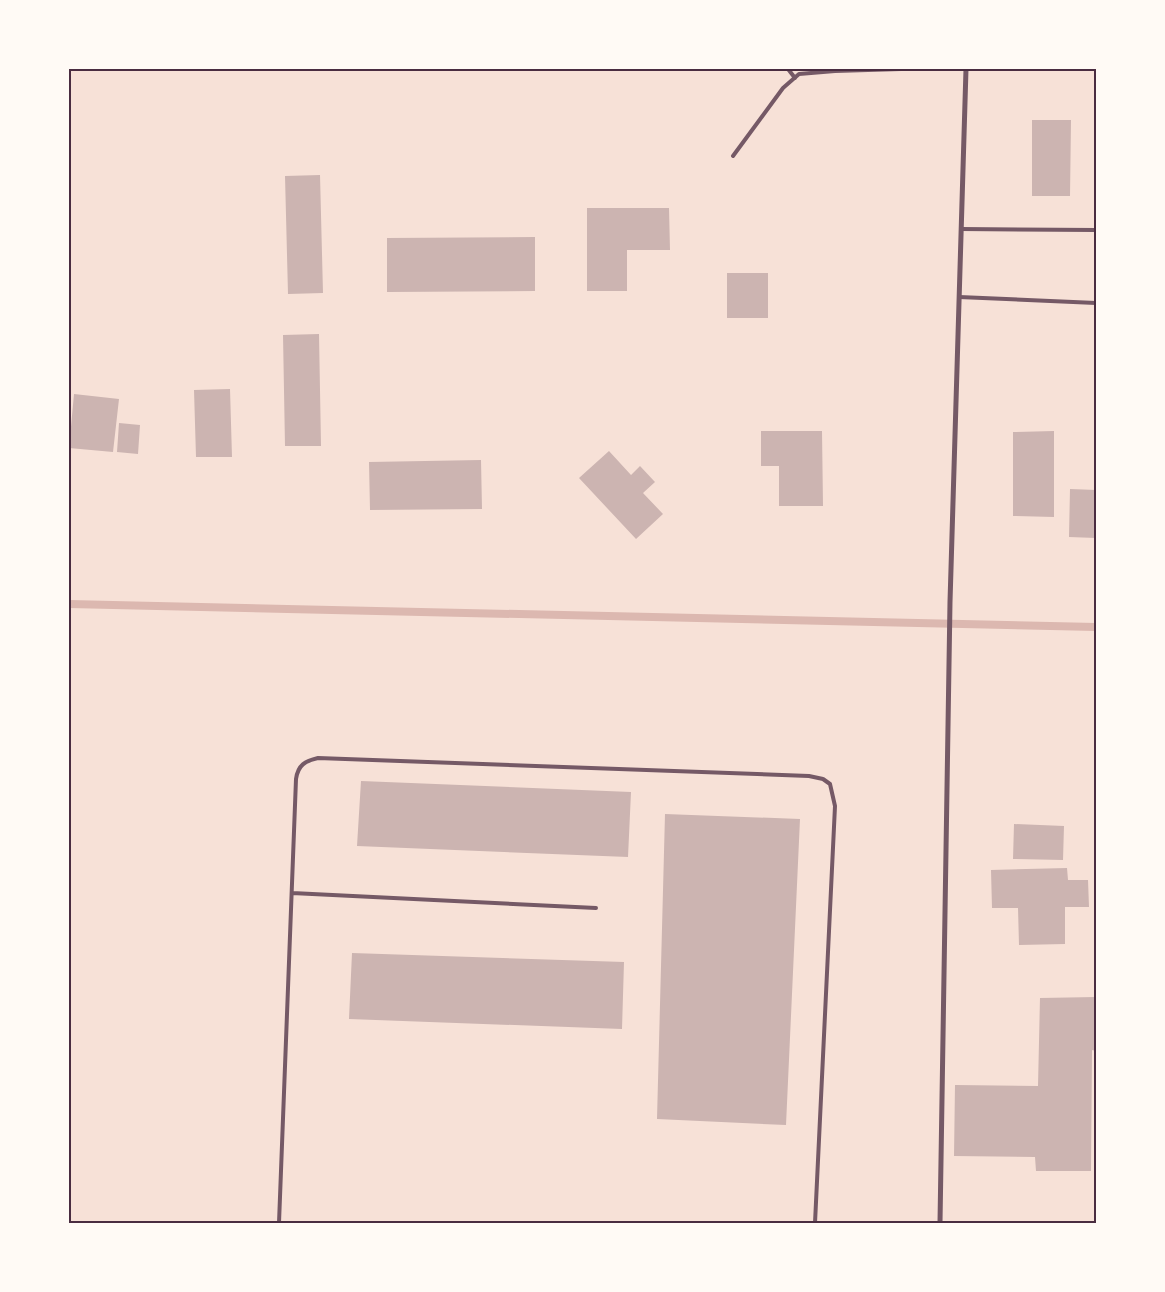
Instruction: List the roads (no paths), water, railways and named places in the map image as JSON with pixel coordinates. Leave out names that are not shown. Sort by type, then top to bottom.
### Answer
[{"type":"street","points":[[940,1223],[950,602],[966,69]]},
{"type":"lane","points":[[788,69],[795,78]]},
{"type":"lane","points":[[733,156],[783,88],[799,74],[901,69]]},
{"type":"lane","points":[[962,229],[1096,230]]},
{"type":"lane","points":[[959,297],[1096,303]]},
{"type":"lane","points":[[1096,407],[1096,424]]},
{"type":"lane","points":[[280,1223],[296,779],[302,764],[318,758],[809,776],[823,779],[830,784],[835,806],[814,1223]]},
{"type":"lane","points":[[292,893],[596,908]]},
{"type":"waterway","points":[[69,604],[1096,627]]}]
